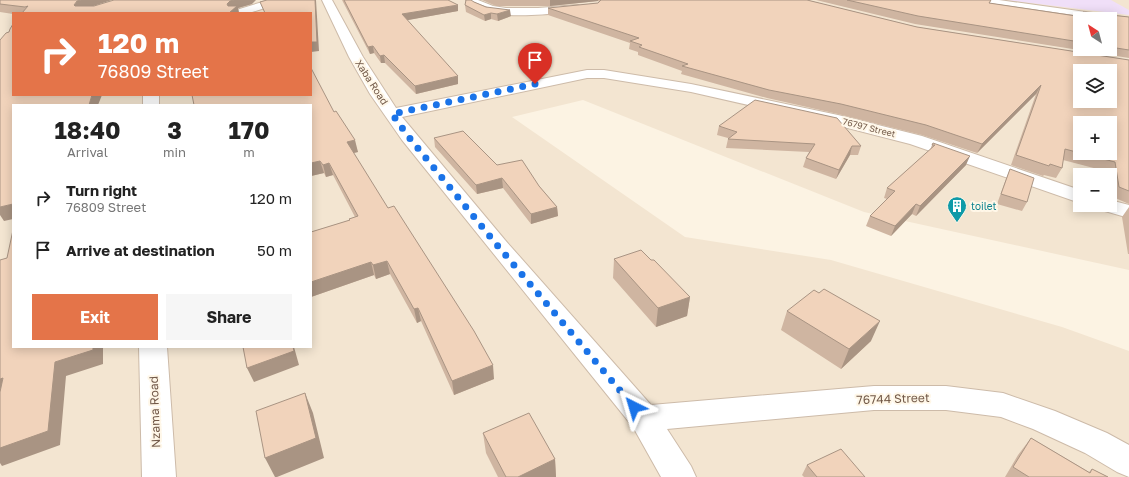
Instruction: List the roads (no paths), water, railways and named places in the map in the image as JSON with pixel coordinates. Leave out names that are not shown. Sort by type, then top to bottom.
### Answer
[{"type":"street","points":[[240,12],[280,0]]},
{"type":"street","name":"Xaba Road","points":[[327,0],[356,58],[408,136],[497,245],[644,418],[679,477]]},
{"type":"street","points":[[471,0],[474,3],[498,10],[521,12],[591,6]]},
{"type":"street","points":[[975,0],[1129,21]]},
{"type":"street","name":"76797 Street","points":[[392,114],[581,76],[604,74],[698,89],[874,128],[982,162],[1073,194]]},
{"type":"street","points":[[1117,208],[1129,212]]},
{"type":"street","name":"Nzama Road","points":[[153,348],[158,477]]},
{"type":"street","name":"76744 Street","points":[[644,418],[874,398],[946,398],[1003,405],[1044,420],[1096,443],[1129,462]]},
{"type":"place","name":"toilet","points":[[957,223]]}]
